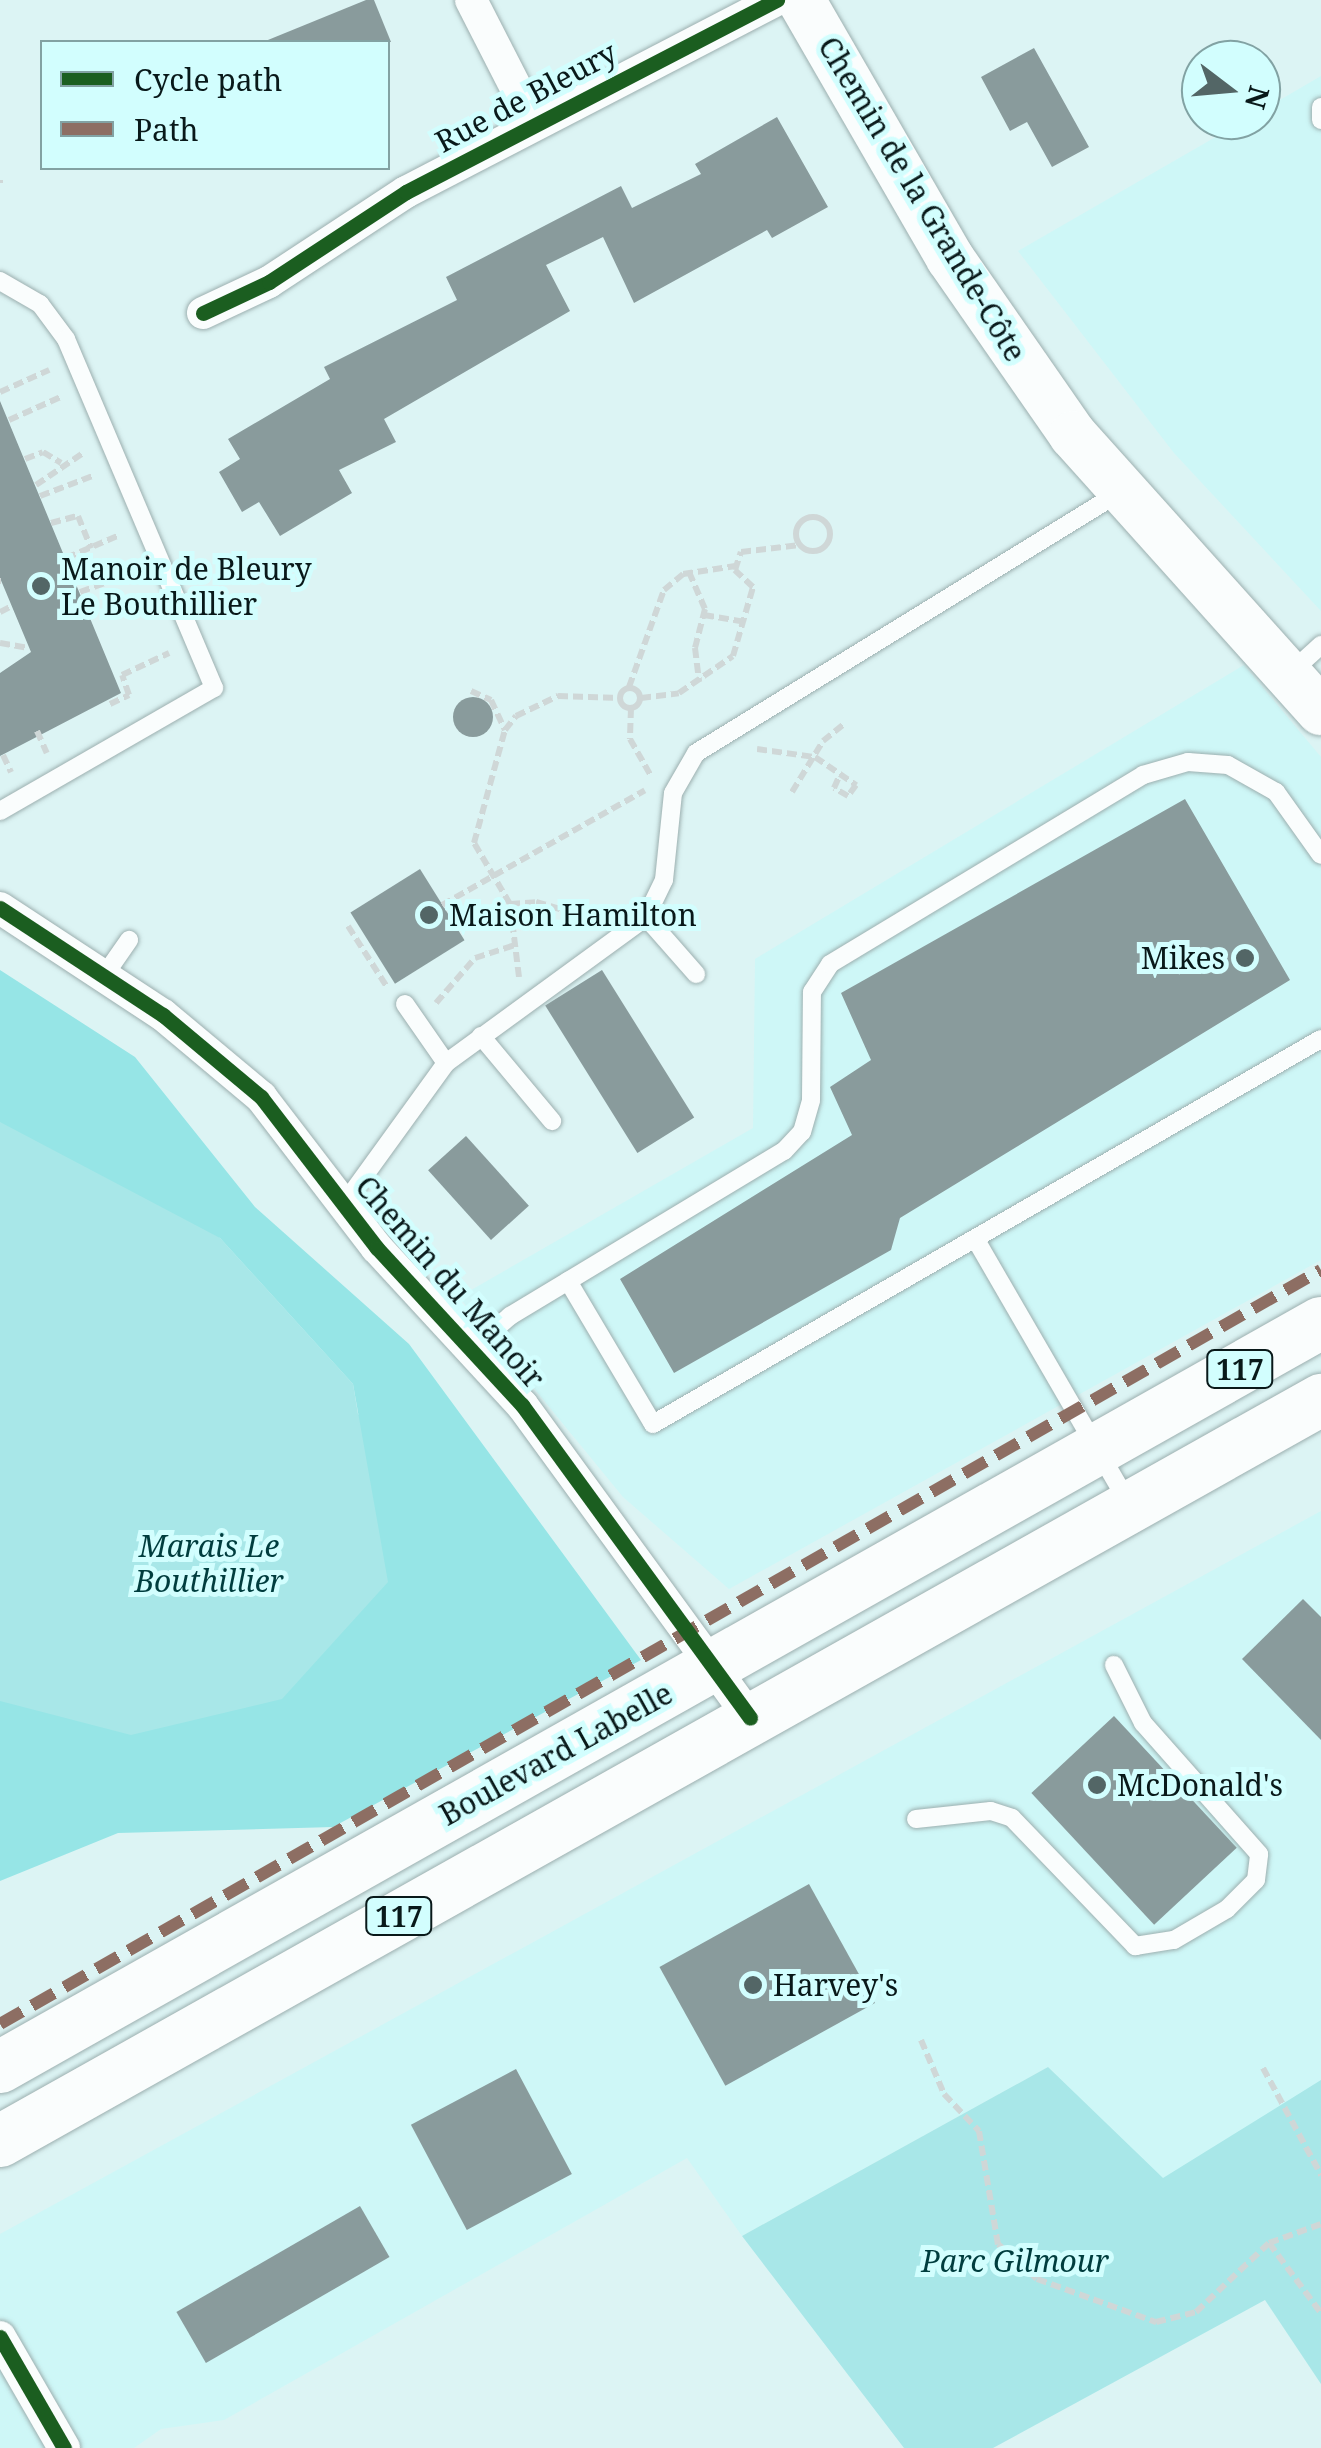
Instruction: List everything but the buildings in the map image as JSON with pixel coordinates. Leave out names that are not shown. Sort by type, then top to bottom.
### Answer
[{"type":"main road","name":"Chemin de la Grande-Côte","points":[[802,0],[950,258],[1120,493],[1321,712]]},
{"type":"main road","name":"Boulevard Labelle","points":[[0,2141],[750,1718],[779,1665],[1099,1450],[1321,1322]]},
{"type":"main road","name":"Boulevard Labelle","points":[[0,2067],[714,1665],[779,1665],[1130,1506],[1321,1400]]},
{"type":"street","name":"Rue de Bleury","points":[[471,0],[534,122]]},
{"type":"street","name":"Rue de Bleury","points":[[203,313],[269,282],[406,192],[534,122],[778,0]]},
{"type":"street","name":"Chemin du Manoir","points":[[0,908],[104,976],[233,1070],[344,1204],[474,1348],[750,1718]]},
{"type":"street","points":[[0,2337],[64,2448]]},
{"type":"lane","points":[[1321,107],[1321,120]]},
{"type":"lane","points":[[0,281],[40,304],[66,339],[214,688],[0,811]]},
{"type":"lane","points":[[344,1204],[446,1063],[646,917],[664,880],[673,793],[696,753],[1120,493]]},
{"type":"lane","points":[[1286,676],[1321,645]]},
{"type":"lane","points":[[474,1348],[568,1281],[784,1151],[802,1132],[811,1100],[812,992],[830,964],[1143,776],[1188,762],[1228,765],[1276,792],[1321,855]]},
{"type":"lane","points":[[646,917],[696,974]]},
{"type":"lane","points":[[104,976],[129,940]]},
{"type":"lane","points":[[404,995],[446,1063]]},
{"type":"lane","points":[[482,1036],[552,1121]]},
{"type":"lane","points":[[568,1281],[652,1424],[1321,1039]]},
{"type":"lane","points":[[976,1240],[1130,1506]]},
{"type":"lane","points":[[916,1819],[991,1811],[1012,1818],[1135,1946],[1174,1940],[1228,1909],[1256,1880],[1259,1854],[1142,1723],[1114,1665]]},
{"type":"path","points":[[0,392],[14,385]]},
{"type":"path","points":[[9,420],[26,412]]},
{"type":"path","points":[[25,459],[43,452],[61,462],[36,485]]},
{"type":"path","points":[[40,496],[62,489]]},
{"type":"path","points":[[52,522],[78,516],[92,548],[66,558]]},
{"type":"path","points":[[620,698],[628,687],[655,603],[690,572],[735,566],[748,547],[823,547],[827,525],[803,521],[800,545]]},
{"type":"path","points":[[442,905],[657,786],[630,739],[631,708],[640,698],[700,682],[733,656],[746,622],[752,586],[735,566]]},
{"type":"path","points":[[690,572],[704,615],[695,648],[700,682]]},
{"type":"path","points":[[80,592],[106,582]]},
{"type":"path","points":[[0,612],[12,606]]},
{"type":"path","points":[[704,615],[746,622]]},
{"type":"path","points":[[0,643],[29,648]]},
{"type":"path","points":[[110,704],[129,696],[122,675],[184,646]]},
{"type":"path","points":[[628,687],[640,698]]},
{"type":"path","points":[[471,691],[491,700],[506,730]]},
{"type":"path","points":[[520,990],[510,904],[477,855],[474,828],[506,730],[516,716],[558,696],[620,698],[631,708]]},
{"type":"path","points":[[792,792],[814,757],[843,724]]},
{"type":"path","points":[[37,731],[51,762]]},
{"type":"path","points":[[747,740],[759,750],[814,757],[840,777]]},
{"type":"path","points":[[510,904],[536,902],[602,922]]},
{"type":"path","points":[[348,926],[391,993],[404,995]]},
{"type":"path","points":[[425,994],[432,1005],[447,997],[467,963],[514,945]]},
{"type":"path","points":[[921,2040],[944,2094],[979,2132],[998,2244],[1037,2278],[1156,2322],[1196,2312],[1269,2243],[1321,2224]]},
{"type":"path","points":[[1263,2068],[1321,2175]]},
{"type":"path","points":[[1269,2243],[1321,2314]]},
{"type":"shaded area","points":[[1321,76],[1321,611],[1174,453],[1018,251],[1210,140],[1281,140],[1281,99]]},
{"type":"shaded area","points":[[1244,665],[1321,757],[1321,1260],[729,1589],[623,1497],[459,1297],[753,1128],[755,959]]},
{"type":"shaded area","points":[[0,970],[135,1057],[255,1207],[409,1344],[641,1660],[333,1827],[118,1833],[0,1881],[0,1701],[131,1735],[282,1699],[388,1582],[353,1384],[220,1238],[0,1122]]},
{"type":"shaded area","points":[[1321,1511],[1321,2089],[1163,2179],[1048,2067],[742,2236],[687,2158],[224,2420],[161,2429],[134,2448],[0,2448],[0,2234]]},
{"type":"green space","name":"Marais Le Bouthillier","points":[[0,1022],[220,1238],[353,1384],[358,1414],[598,1656],[364,1798],[0,1749]]},
{"type":"green space","name":"Parc Gilmour","points":[[1048,2067],[1163,2178],[1321,2080],[1321,2384],[1265,2300],[993,2448],[904,2448],[742,2236]]},
{"type":"marked path","points":[[0,2024],[1321,1270]]},
{"type":"cycle path","points":[[203,313],[269,282],[406,192],[777,0]]},
{"type":"cycle path","points":[[0,908],[163,1015],[261,1097],[377,1248],[522,1405],[750,1718]]},
{"type":"cycle path","points":[[0,2337],[64,2448]]},
{"type":"place","name":"Manoir de Bleury Le Bouthillier","points":[[41,586]]},
{"type":"place","name":"Maison Hamilton","points":[[429,915]]},
{"type":"place","name":"Mikes","points":[[1245,958]]},
{"type":"place","name":"McDonald's","points":[[1097,1785]]},
{"type":"place","name":"Harvey's","points":[[753,1985]]}]
